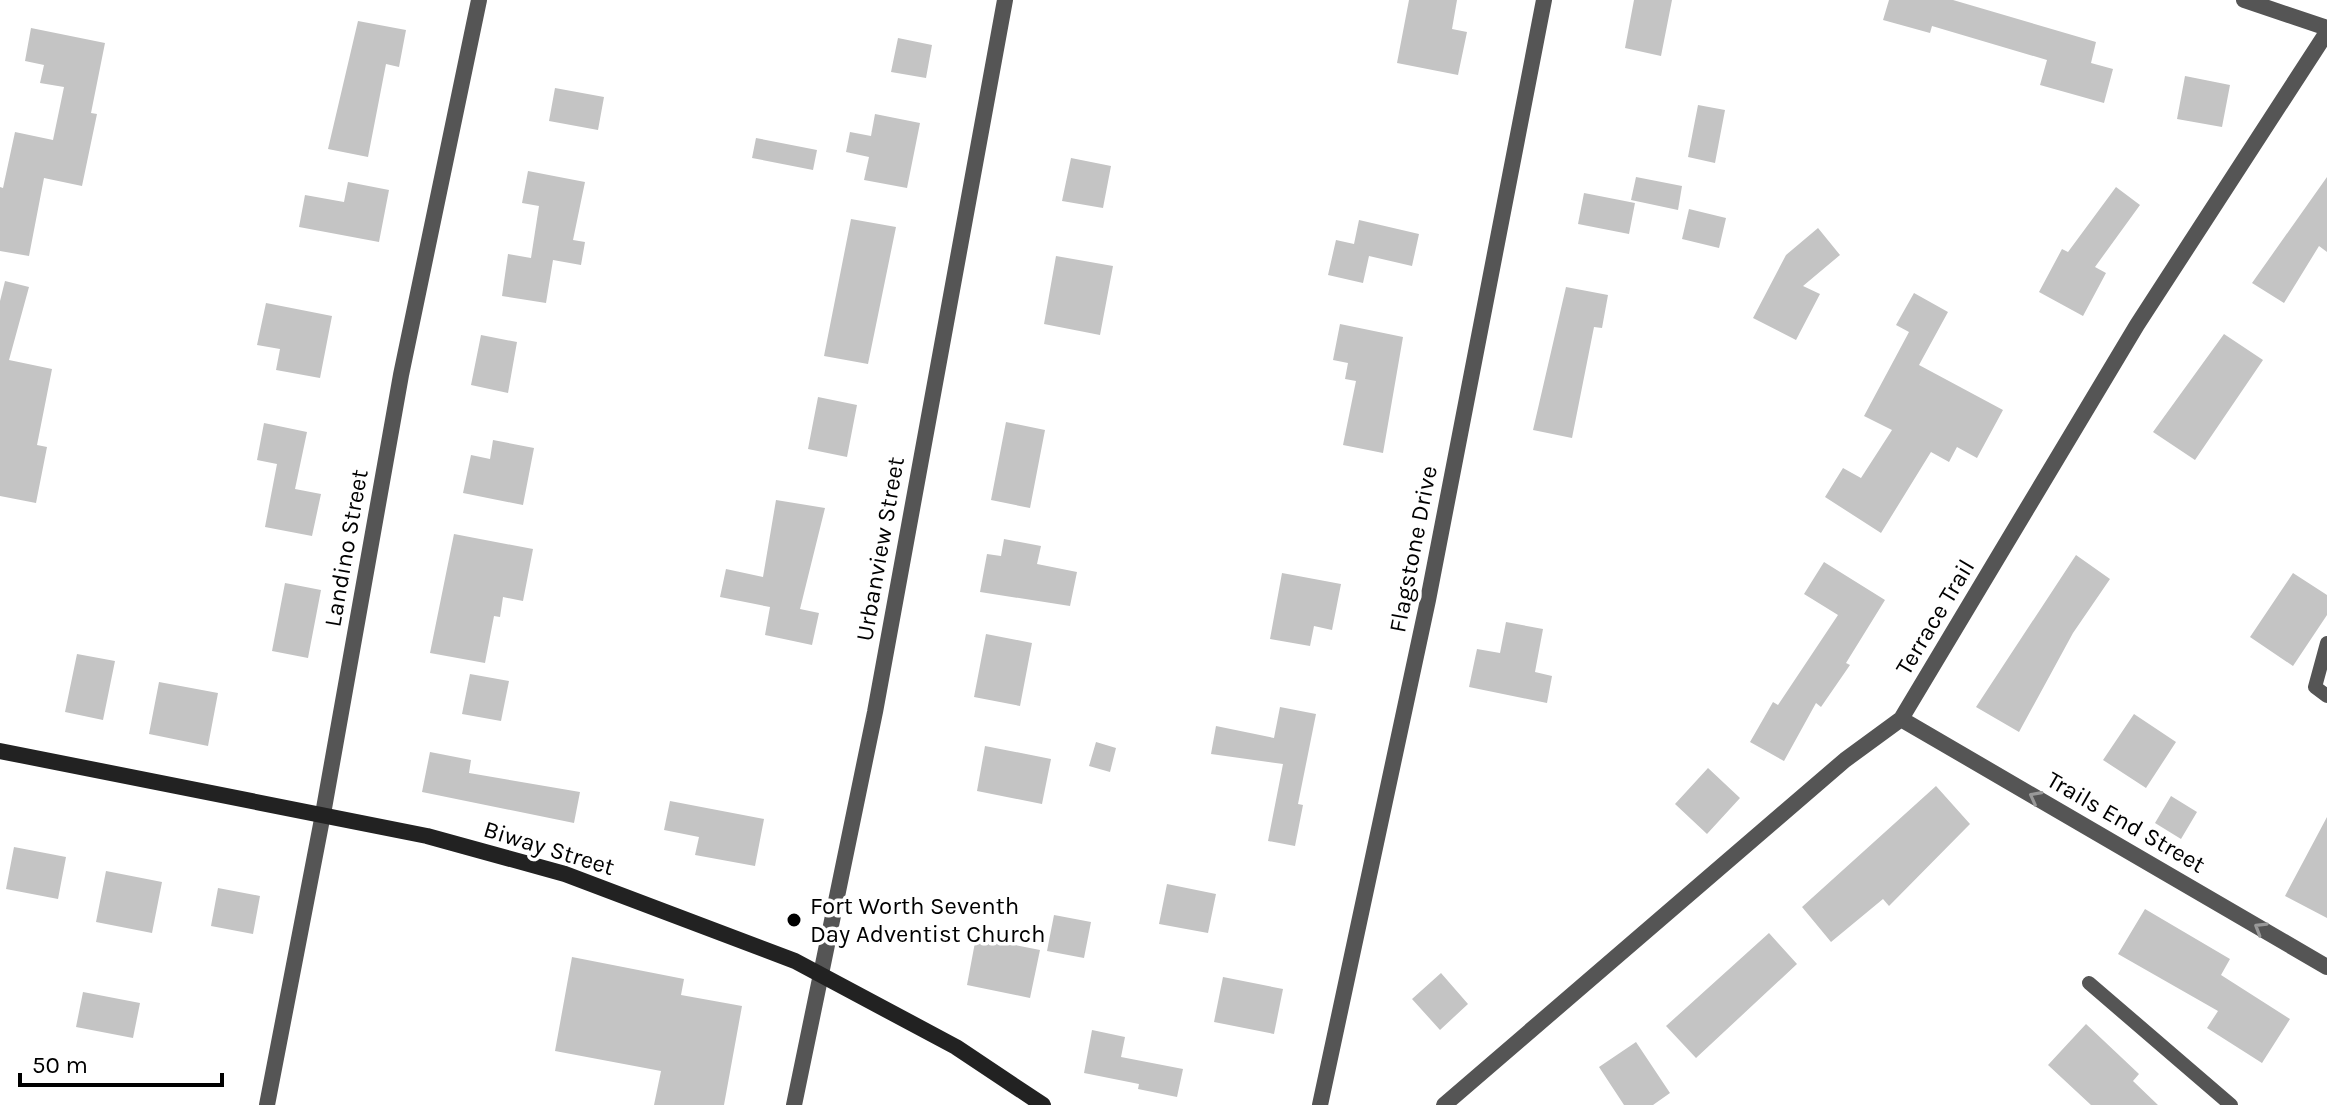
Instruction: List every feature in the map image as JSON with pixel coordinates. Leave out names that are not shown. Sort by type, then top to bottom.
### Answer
[{"type":"street","name":"Landino Street","points":[[267,1105],[323,814],[401,375],[479,0]]},
{"type":"street","name":"Urbanview Street","points":[[794,1105],[875,712],[1005,0]]},
{"type":"street","name":"Flagstone Drive","points":[[1320,1105],[1428,600],[1544,0]]},
{"type":"street","points":[[2244,0],[2327,30]]},
{"type":"street","name":"Terrace Trail","points":[[1444,1105],[1845,760],[1901,719],[2137,325],[2327,30]]},
{"type":"street","name":"Trails End Street","points":[[1901,719],[2327,967]]},
{"type":"street","name":"Biway Street","points":[[0,751],[427,836],[565,874],[795,961],[956,1047],[1043,1105]]},
{"type":"lane","points":[[2327,643],[2315,687],[2327,696]]},
{"type":"lane","points":[[2089,983],[2231,1105]]},
{"type":"building","points":[[1409,0],[1457,0],[1452,29],[1467,32],[1458,75],[1397,63]]},
{"type":"building","points":[[1634,0],[1672,0],[1661,56],[1625,48]]},
{"type":"building","points":[[1889,0],[1953,0],[2096,42],[2091,63],[2113,69],[2104,103],[2040,85],[2047,60],[1932,26],[1930,33],[1883,20]]},
{"type":"building","points":[[358,21],[406,30],[399,67],[386,64],[368,157],[328,149]]},
{"type":"building","points":[[31,28],[105,43],[91,113],[97,114],[82,186],[44,178],[29,256],[0,251],[0,187],[3,188],[15,132],[53,140],[64,87],[40,83],[44,65],[25,61]]},
{"type":"building","points":[[898,38],[932,45],[926,78],[891,72]]},
{"type":"building","points":[[2185,76],[2230,85],[2222,127],[2177,119]]},
{"type":"building","points":[[555,88],[604,97],[598,130],[549,121]]},
{"type":"building","points":[[1698,105],[1725,110],[1715,163],[1688,157]]},
{"type":"building","points":[[875,114],[920,123],[907,188],[864,180],[869,157],[846,152],[850,132],[871,136]]},
{"type":"building","points":[[756,138],[817,150],[813,170],[752,158]]},
{"type":"building","points":[[1071,158],[1111,166],[1103,208],[1062,201]]},
{"type":"building","points":[[528,171],[585,182],[573,240],[585,242],[581,265],[553,260],[546,303],[502,296],[508,254],[531,258],[539,206],[522,203]]},
{"type":"building","points":[[1636,177],[1682,186],[1678,210],[1631,200]]},
{"type":"building","points":[[2327,177],[2327,252],[2319,246],[2284,303],[2252,283]]},
{"type":"building","points":[[348,182],[389,190],[379,242],[299,227],[305,195],[344,202]]},
{"type":"building","points":[[2116,187],[2140,205],[2095,267],[2106,273],[2083,316],[2039,292],[2062,249],[2068,252]]},
{"type":"building","points":[[1584,193],[1635,203],[1629,234],[1578,224]]},
{"type":"building","points":[[1689,209],[1726,218],[1719,248],[1682,239]]},
{"type":"building","points":[[851,219],[896,227],[868,364],[824,356]]},
{"type":"building","points":[[1359,220],[1419,234],[1412,266],[1369,256],[1363,283],[1328,275],[1336,240],[1354,244]]},
{"type":"building","points":[[1818,228],[1840,255],[1803,286],[1820,294],[1796,340],[1753,318],[1786,255]]},
{"type":"building","points":[[1056,256],[1113,266],[1100,335],[1044,324]]},
{"type":"building","points":[[5,281],[29,287],[9,360],[52,369],[37,445],[47,447],[36,503],[0,496],[0,301]]},
{"type":"building","points":[[1566,287],[1608,295],[1602,328],[1594,327],[1572,438],[1533,430]]},
{"type":"building","points":[[1914,293],[1948,312],[1919,365],[2003,410],[1977,458],[1957,447],[1949,462],[1931,452],[1881,533],[1825,497],[1843,468],[1861,478],[1892,430],[1864,416],[1909,332],[1896,325]]},
{"type":"building","points":[[266,303],[332,316],[320,378],[276,370],[280,349],[257,345]]},
{"type":"building","points":[[1340,324],[1403,337],[1383,453],[1343,445],[1356,381],[1345,379],[1348,363],[1333,360]]},
{"type":"building","points":[[2224,334],[2263,360],[2195,460],[2153,432]]},
{"type":"building","points":[[481,335],[517,342],[508,393],[471,385]]},
{"type":"building","points":[[818,397],[857,405],[847,457],[808,449]]},
{"type":"building","points":[[1006,422],[1045,430],[1030,508],[991,500]]},
{"type":"building","points":[[264,423],[307,432],[295,489],[321,494],[312,536],[265,527],[277,464],[257,460]]},
{"type":"building","points":[[493,440],[534,448],[523,505],[463,493],[471,455],[490,459]]},
{"type":"building","points":[[776,500],[825,508],[800,609],[819,613],[812,645],[765,635],[770,607],[720,597],[726,569],[763,577]]},
{"type":"building","points":[[454,534],[533,549],[523,601],[503,597],[500,617],[494,616],[485,663],[430,653]]},
{"type":"building","points":[[1004,539],[1041,546],[1037,564],[1077,572],[1070,606],[980,592],[987,554],[1001,556]]},
{"type":"building","points":[[2076,555],[2110,579],[2073,633],[2019,732],[1976,707]]},
{"type":"building","points":[[1824,562],[1885,600],[1846,663],[1850,665],[1821,707],[1816,703],[1784,761],[1750,742],[1773,702],[1778,705],[1838,615],[1804,594]]},
{"type":"building","points":[[1282,573],[1341,584],[1332,630],[1314,626],[1310,646],[1270,639]]},
{"type":"building","points":[[2293,573],[2327,595],[2327,615],[2293,666],[2250,637]]},
{"type":"building","points":[[285,583],[321,590],[308,658],[272,651]]},
{"type":"building","points":[[1506,622],[1543,629],[1535,672],[1552,676],[1547,703],[1469,687],[1477,649],[1500,653]]},
{"type":"building","points":[[986,634],[1032,643],[1020,706],[974,697]]},
{"type":"building","points":[[77,654],[115,661],[103,720],[65,712]]},
{"type":"building","points":[[470,674],[509,681],[501,721],[462,714]]},
{"type":"building","points":[[159,682],[218,693],[208,746],[149,734]]},
{"type":"building","points":[[1280,707],[1316,714],[1298,804],[1303,805],[1295,846],[1268,841],[1283,764],[1211,754],[1216,726],[1274,738]]},
{"type":"building","points":[[2134,714],[2176,742],[2146,788],[2103,760]]},
{"type":"building","points":[[1096,742],[1116,748],[1110,772],[1089,766]]},
{"type":"building","points":[[985,746],[1051,759],[1042,804],[977,791]]},
{"type":"building","points":[[430,752],[471,760],[469,773],[580,792],[574,823],[422,792]]},
{"type":"building","points":[[1708,768],[1740,798],[1707,834],[1675,804]]},
{"type":"building","points":[[1936,786],[1970,824],[1889,906],[1883,899],[1831,942],[1802,907]]},
{"type":"building","points":[[2171,796],[2197,812],[2181,839],[2155,823]]},
{"type":"building","points":[[670,801],[764,819],[755,866],[695,855],[699,837],[664,830]]},
{"type":"building","points":[[2327,817],[2327,918],[2285,896]]},
{"type":"building","points":[[14,847],[66,857],[58,899],[6,889]]},
{"type":"building","points":[[106,871],[162,882],[152,933],[96,922]]},
{"type":"building","points":[[1167,884],[1216,894],[1208,933],[1159,924]]},
{"type":"building","points":[[218,888],[260,896],[253,934],[211,926]]},
{"type":"building","points":[[2145,909],[2230,959],[2221,975],[2290,1019],[2262,1063],[2207,1028],[2218,1011],[2118,954]]},
{"type":"building","points":[[1054,915],[1091,922],[1084,958],[1047,951]]},
{"type":"building","points":[[1769,933],[1797,964],[1696,1058],[1666,1026]]},
{"type":"building","points":[[976,937],[1040,950],[1030,998],[967,985]]},
{"type":"building","points":[[572,957],[684,979],[681,995],[742,1006],[724,1105],[654,1105],[661,1071],[555,1051]]},
{"type":"building","points":[[1441,973],[1468,1004],[1440,1030],[1412,999]]},
{"type":"building","points":[[1223,977],[1283,989],[1274,1034],[1214,1022]]},
{"type":"building","points":[[83,992],[140,1003],[133,1038],[76,1027]]},
{"type":"building","points":[[2086,1024],[2139,1074],[2133,1081],[2158,1105],[2091,1105],[2048,1065]]},
{"type":"building","points":[[1092,1030],[1125,1037],[1121,1057],[1183,1069],[1177,1097],[1138,1089],[1139,1084],[1084,1073]]},
{"type":"building","points":[[1636,1042],[1670,1093],[1653,1105],[1624,1105],[1599,1067]]},
{"type":"place","name":"Fort Worth Seventh Day Adventist Church","points":[[794,920]]}]
